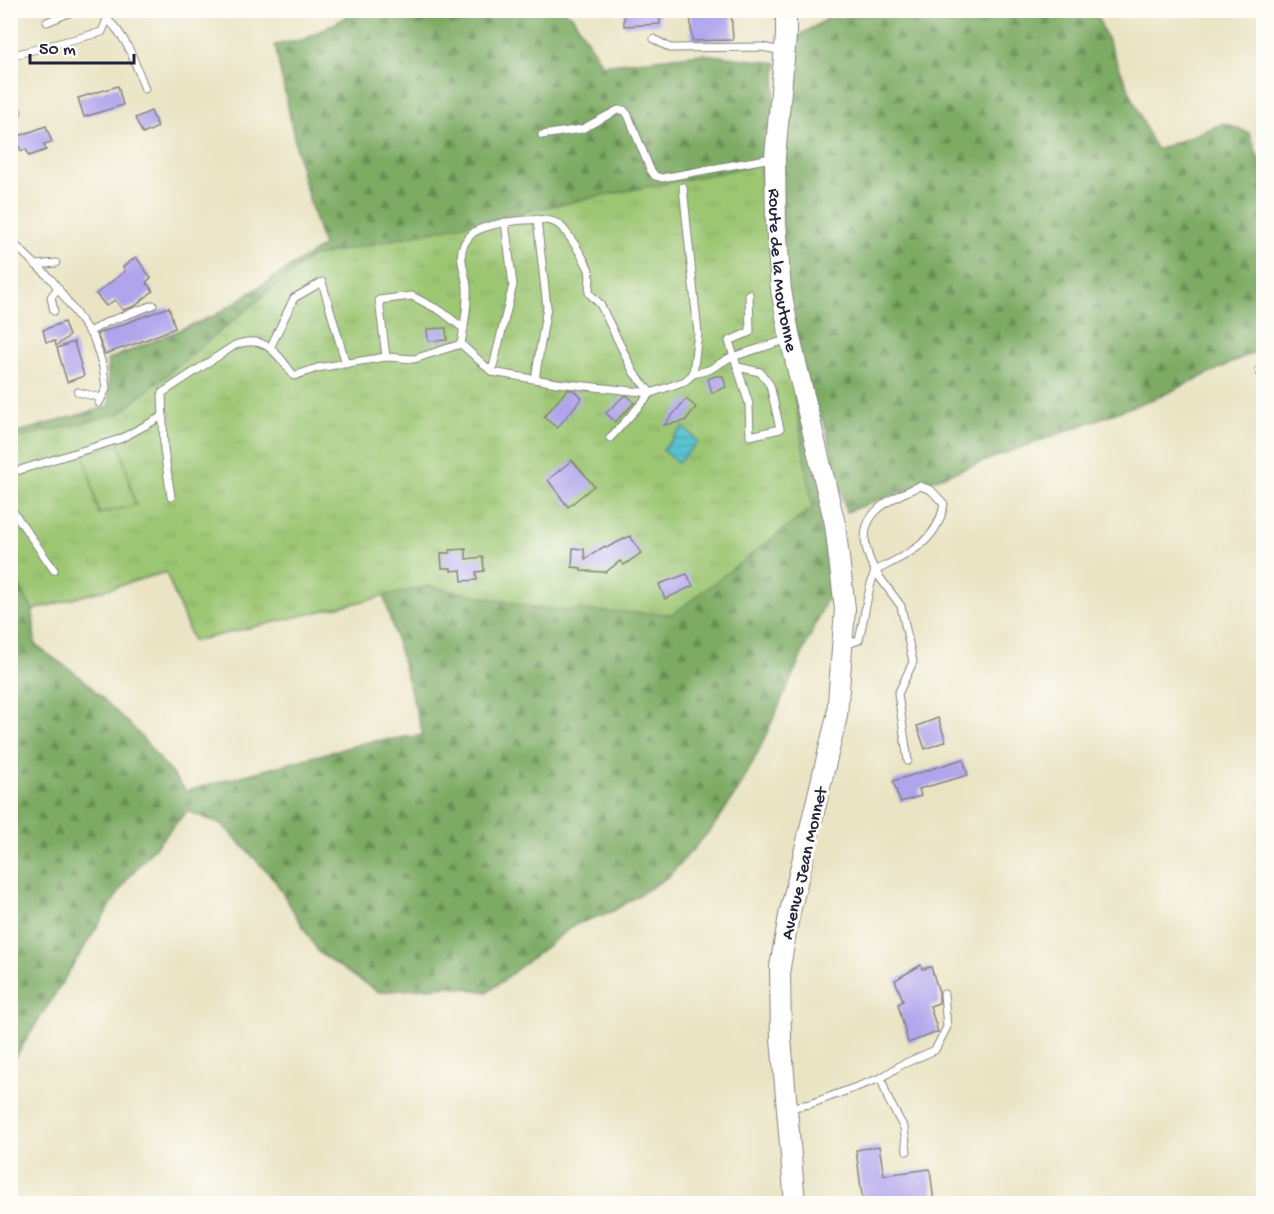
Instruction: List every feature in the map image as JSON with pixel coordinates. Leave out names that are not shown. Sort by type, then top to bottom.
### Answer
[{"type":"main road","name":"Route de la Moutonne","points":[[786,10],[775,157],[776,223],[781,290],[790,338],[835,524]]},
{"type":"main road","name":"Avenue Jean Monnet","points":[[795,1203],[781,1038],[780,967],[789,916],[837,716],[845,609],[835,524]]},
{"type":"lane","points":[[47,22],[76,10]]},
{"type":"lane","points":[[10,56],[102,32],[107,19],[105,10]]},
{"type":"lane","points":[[107,19],[117,28],[131,50],[145,89]]},
{"type":"lane","points":[[654,39],[670,48],[762,47],[784,51]]},
{"type":"lane","points":[[10,102],[18,112]]},
{"type":"lane","points":[[542,135],[582,129],[618,110],[624,110],[655,176],[662,178],[775,157]]},
{"type":"lane","points":[[683,187],[698,333],[693,374]]},
{"type":"lane","points":[[461,344],[467,288],[462,255],[464,244],[473,233],[505,222],[537,219],[558,224],[589,271],[590,293],[600,304],[634,373],[651,393]]},
{"type":"lane","points":[[535,379],[547,307],[537,219]]},
{"type":"lane","points":[[492,371],[513,285],[505,222]]},
{"type":"lane","points":[[10,240],[58,288],[94,339],[103,367],[106,389],[100,400],[78,392]]},
{"type":"lane","points":[[36,265],[56,263]]},
{"type":"lane","points":[[271,346],[294,297],[322,282],[346,364]]},
{"type":"lane","points":[[54,311],[51,297],[58,288]]},
{"type":"lane","points":[[738,367],[760,372],[770,385],[780,429],[750,436],[749,404],[729,341],[750,332],[749,294]]},
{"type":"lane","points":[[387,357],[380,300],[412,296],[441,310],[464,329]]},
{"type":"lane","points":[[89,332],[107,322],[153,305]]},
{"type":"lane","points":[[461,344],[492,371],[535,379],[651,393],[685,381],[693,374],[709,370],[733,357],[790,338]]},
{"type":"lane","points":[[171,497],[164,450],[162,393],[235,345],[246,340],[271,346],[294,376],[316,368],[387,357],[414,359],[461,344]]},
{"type":"lane","points":[[1259,370],[1263,381]]},
{"type":"lane","points":[[610,438],[651,393]]},
{"type":"lane","points":[[10,473],[120,439],[163,416]]},
{"type":"lane","points":[[842,646],[859,640],[864,621],[867,592],[875,572],[913,551],[930,538],[941,520],[944,504],[931,490],[921,486],[892,497],[870,517],[864,537],[868,558],[875,572],[901,606],[912,662],[898,694],[908,761]]},
{"type":"lane","points":[[10,507],[54,570]]},
{"type":"lane","points":[[786,1108],[810,1104],[881,1078],[901,1065],[935,1050],[947,1027],[944,994]]},
{"type":"lane","points":[[881,1078],[888,1099],[904,1128],[907,1151]]},
{"type":"green space","points":[[563,10],[573,17],[602,65],[702,54],[777,63],[768,174],[823,504],[833,585],[761,746],[740,787],[713,827],[668,877],[613,911],[574,925],[488,992],[450,986],[378,992],[319,953],[274,879],[223,825],[187,811],[127,879],[11,1064],[11,434],[110,406],[107,360],[216,315],[323,246],[302,175],[275,45],[305,39],[347,17],[347,11]],"holes":[[[166,572],[193,641],[384,596],[423,735],[368,742],[186,791],[138,733],[82,678],[35,645],[33,610]]]},
{"type":"green space","points":[[906,11],[1095,11],[1157,150],[1224,123],[1249,133],[1263,170],[1263,348],[1161,396],[846,512],[826,428],[808,391],[785,286],[780,164],[790,41],[827,19]]},
{"type":"green space","points":[[760,165],[812,508],[673,614],[544,609],[428,586],[193,641],[166,572],[33,610],[11,571],[10,440],[119,414],[311,257]]},
{"type":"green space","points":[[120,444],[135,505],[99,514],[84,453]]},
{"type":"water","points":[[683,427],[698,441],[678,463],[663,450]]},
{"type":"building","points":[[624,10],[659,10],[660,24],[624,26]]},
{"type":"building","points":[[731,11],[733,40],[692,41],[690,12]]},
{"type":"building","points":[[118,86],[123,105],[84,117],[78,98]]},
{"type":"building","points":[[151,111],[158,127],[143,134],[135,118]]},
{"type":"building","points":[[46,126],[52,142],[44,144],[46,150],[29,156],[26,149],[21,151],[16,137]]},
{"type":"building","points":[[136,257],[151,278],[146,282],[153,291],[135,306],[123,310],[115,300],[106,306],[96,294],[125,271],[123,267]]},
{"type":"building","points":[[169,307],[175,328],[105,354],[97,334]]},
{"type":"building","points":[[64,322],[69,336],[56,346],[55,341],[46,342],[43,330]]},
{"type":"building","points":[[446,328],[447,340],[428,341],[427,329]]},
{"type":"building","points":[[74,342],[84,376],[67,382],[57,348]]},
{"type":"building","points":[[723,376],[726,387],[712,393],[708,379]]},
{"type":"building","points":[[567,390],[573,390],[582,398],[557,428],[544,417]]},
{"type":"building","points":[[624,396],[628,396],[634,403],[615,422],[606,413]]},
{"type":"building","points":[[686,399],[696,407],[685,421],[664,425]]},
{"type":"building","points":[[572,460],[594,486],[568,507],[548,480]]},
{"type":"building","points":[[630,536],[641,553],[624,565],[620,561],[606,572],[581,571],[581,568],[572,567],[573,548],[584,549],[585,559],[605,546],[606,548]]},
{"type":"building","points":[[466,549],[466,559],[483,557],[484,571],[476,572],[477,580],[462,581],[461,570],[451,571],[451,568],[442,568],[441,553]]},
{"type":"building","points":[[687,574],[693,586],[665,599],[659,584]]},
{"type":"building","points":[[938,718],[946,741],[925,749],[917,726]]},
{"type":"building","points":[[963,759],[968,775],[919,789],[921,796],[900,802],[893,781]]},
{"type":"building","points":[[921,965],[922,969],[931,967],[939,992],[939,1003],[930,1006],[938,1032],[908,1043],[898,1004],[903,1001],[895,980]]},
{"type":"building","points":[[879,1146],[884,1175],[930,1169],[934,1203],[863,1203],[856,1150]]}]
